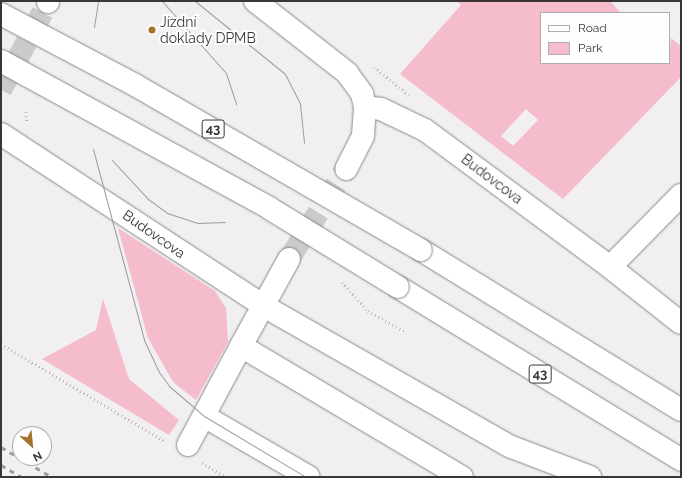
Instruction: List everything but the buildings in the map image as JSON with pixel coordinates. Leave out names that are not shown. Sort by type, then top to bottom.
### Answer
[{"type":"main road","points":[[256,1],[273,8],[347,73],[362,94],[365,107],[363,136],[346,169]]},
{"type":"main road","name":"43","points":[[1,14],[142,89],[421,250],[681,410]]},
{"type":"main road","name":"43","points":[[1,61],[269,208],[681,460]]},
{"type":"main road","name":"Budovcova","points":[[365,107],[381,109],[425,130],[610,267],[681,322]]},
{"type":"main road","name":"Budovcova","points":[[1,134],[262,305],[509,446],[590,477]]},
{"type":"main road","points":[[610,267],[681,195]]},
{"type":"main road","points":[[184,449],[204,416],[262,305],[289,260]]},
{"type":"main road","points":[[241,346],[462,477]]},
{"type":"main road","points":[[204,416],[309,477]]},
{"type":"path","points":[[371,65],[414,99]]},
{"type":"path","points":[[368,311],[406,332]]},
{"type":"path","points":[[1,344],[184,449],[226,477]]},
{"type":"green space","points":[[456,1],[610,1],[620,12],[540,12],[540,64],[670,64],[671,38],[681,46],[681,77],[563,199],[400,74],[461,5]],"holes":[[[526,109],[538,120],[513,146],[501,136]]]},
{"type":"green space","points":[[118,228],[215,291],[226,308],[228,342],[196,400],[173,382],[148,338]]},
{"type":"green space","points":[[103,299],[129,379],[179,420],[169,435],[42,359],[96,330]]},
{"type":"tunnel","points":[[1,90],[48,2]]},
{"type":"tunnel","points":[[289,259],[346,169]]},
{"type":"tram line","points":[[94,27],[98,1]]},
{"type":"tram line","points":[[162,1],[226,73],[236,104]]},
{"type":"tram line","points":[[195,1],[285,74],[300,104],[304,143]]},
{"type":"tram line","points":[[93,149],[144,340],[159,372],[169,386],[204,416],[306,477]]},
{"type":"tram line","points":[[112,160],[148,199],[167,213],[198,223],[225,222]]},
{"type":"railway","points":[[1,447],[52,477]]},
{"type":"railway","points":[[1,465],[22,477]]},
{"type":"place","name":"Jízdní doklady DPMB","points":[[152,30]]}]
